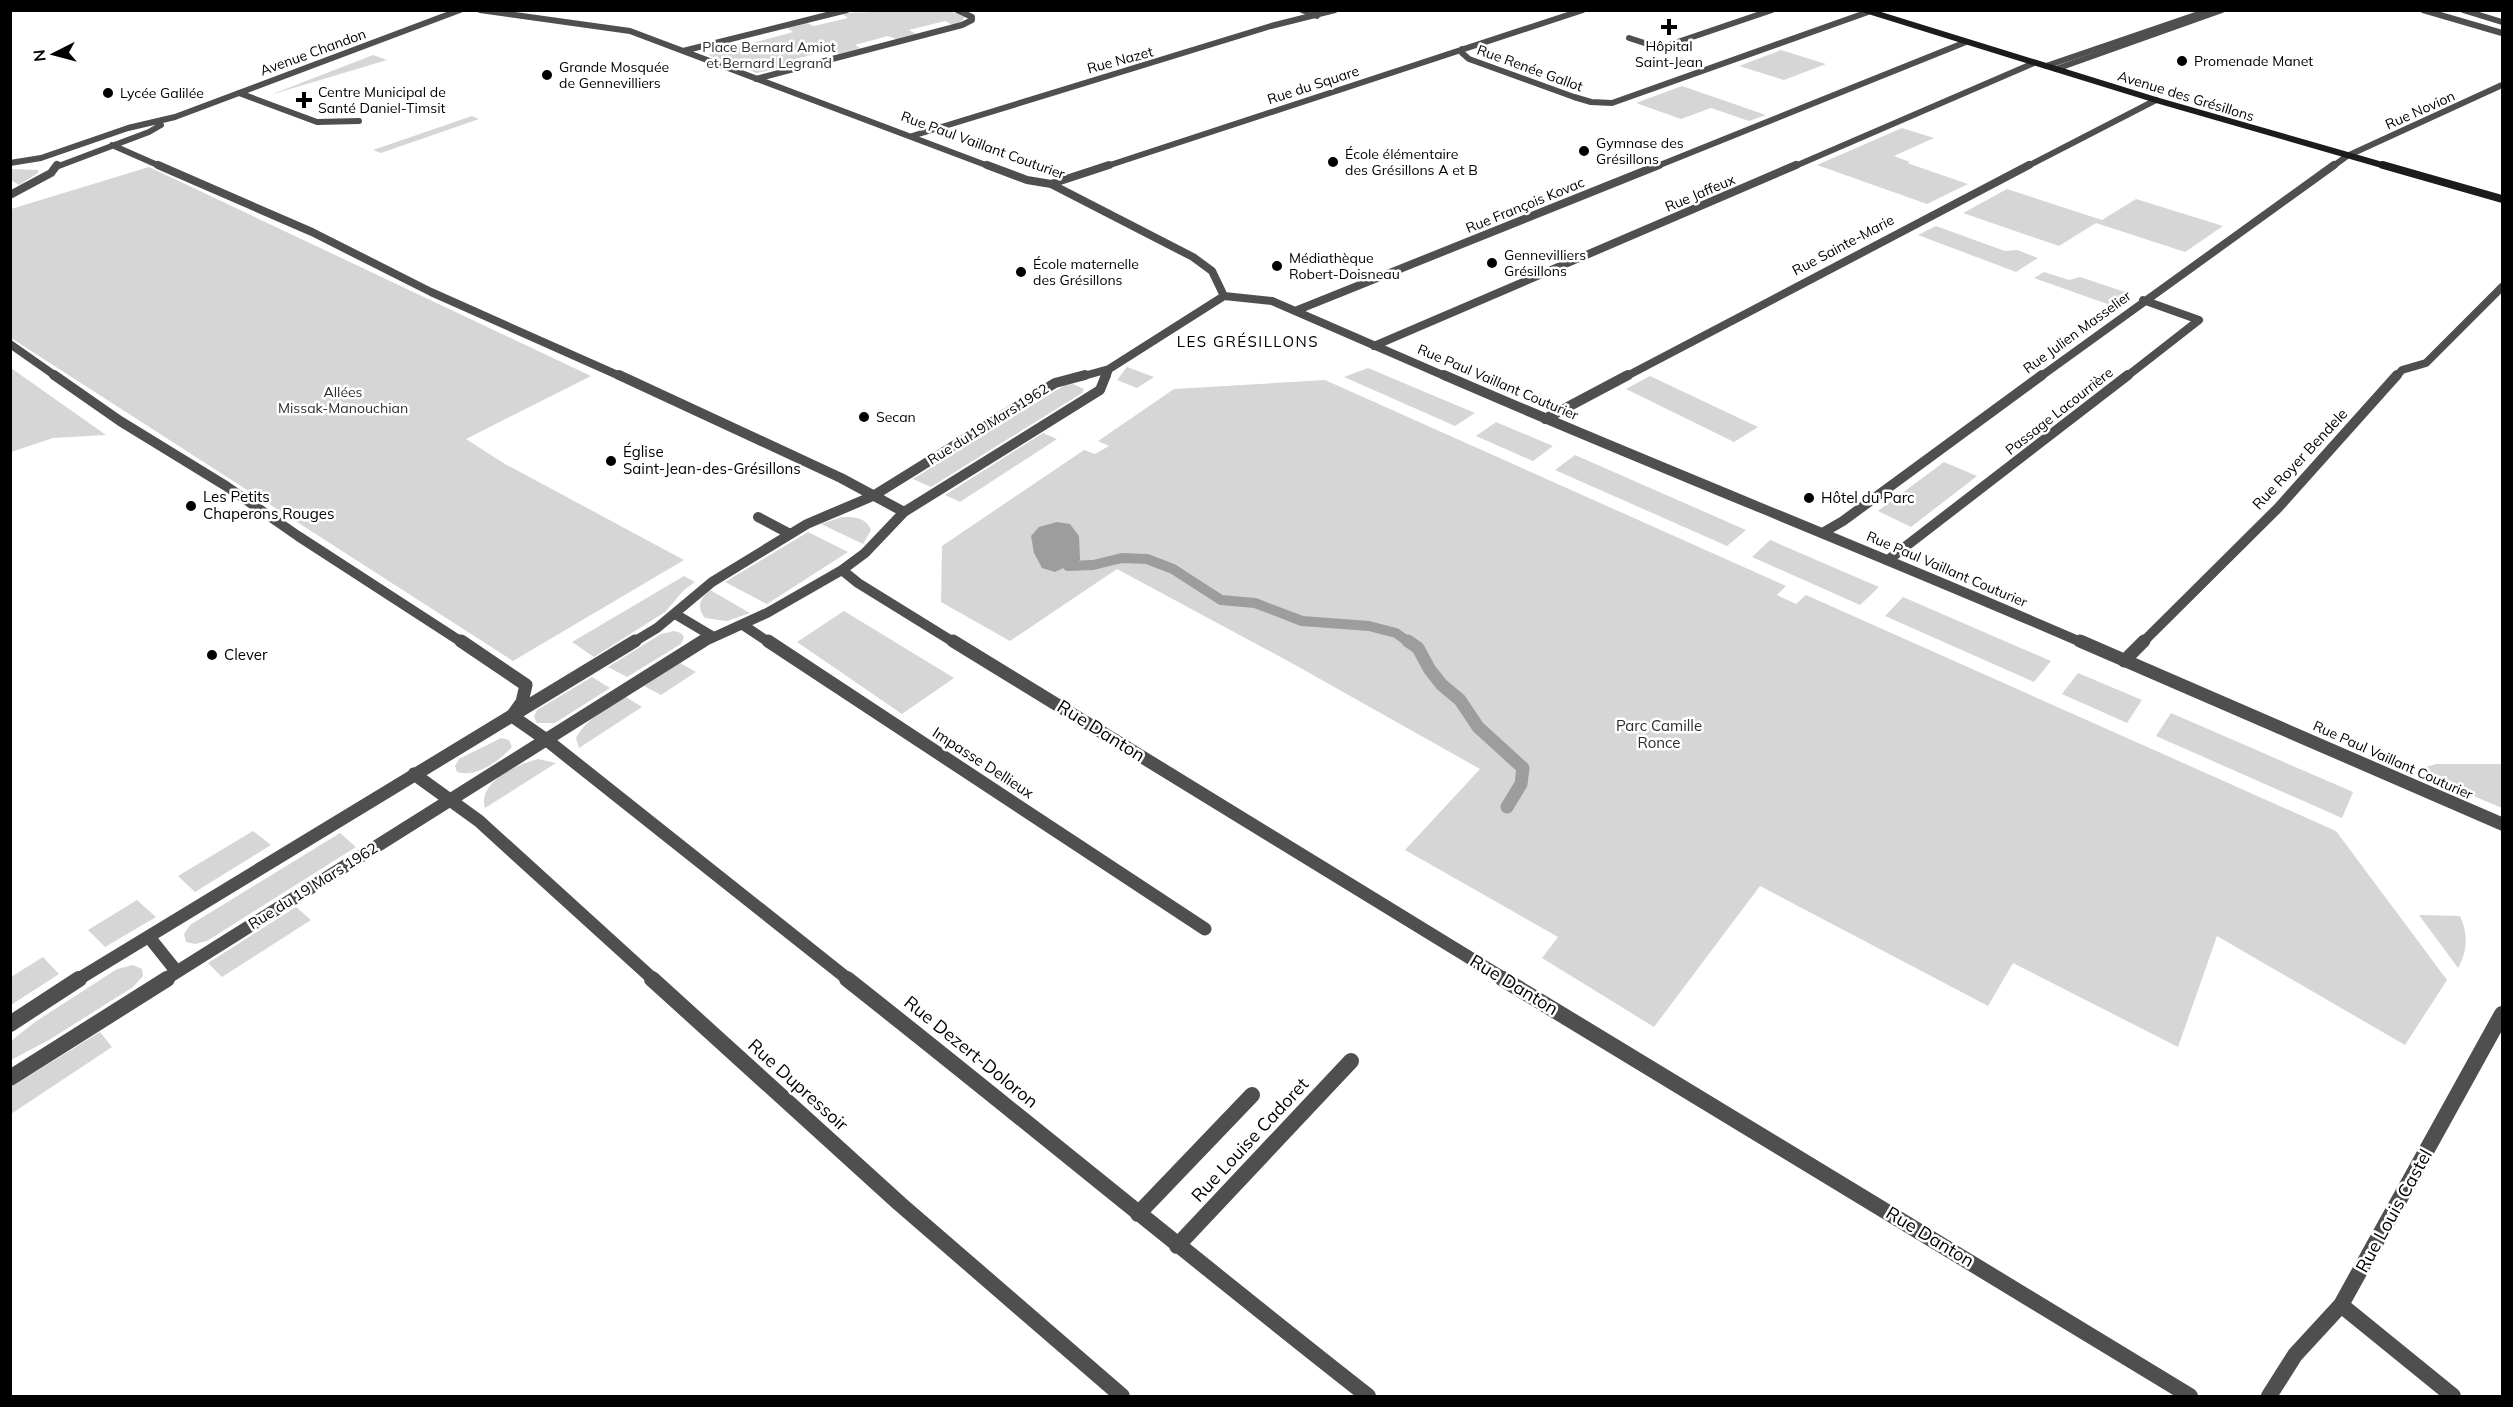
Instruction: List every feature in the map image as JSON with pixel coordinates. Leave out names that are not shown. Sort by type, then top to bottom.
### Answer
[{"type":"main road","name":"Avenue des Grésillons","points":[[1867,11],[2156,100],[2502,199]]},
{"type":"street","name":"Avenue Chandon","points":[[10,163],[41,158],[128,128],[175,117],[460,10]]},
{"type":"street","name":"Rue Paul Vaillant Couturier","points":[[480,10],[617,28],[1027,180],[1051,184],[1193,257],[1212,271],[1224,296],[1272,302],[1295,311],[1545,419],[1824,532],[2502,824]]},
{"type":"street","points":[[683,51],[847,10]]},
{"type":"street","points":[[756,79],[962,25],[972,20],[972,17],[957,10]]},
{"type":"street","points":[[1302,10],[1317,16]]},
{"type":"street","name":"Rue Nazet","points":[[912,136],[1142,64],[1158,62],[1271,26],[1335,10]]},
{"type":"street","name":"Rue du Square","points":[[1051,184],[1583,10]]},
{"type":"street","points":[[1629,38],[1660,48],[1772,10]]},
{"type":"street","points":[[2046,66],[2210,10]]},
{"type":"street","points":[[2056,69],[2222,10]]},
{"type":"street","points":[[2422,10],[2502,33]]},
{"type":"street","points":[[2463,10],[2502,22]]},
{"type":"street","name":"Rue Renée Gallot","points":[[1462,49],[1462,53],[1469,59],[1574,97],[1591,102],[1612,103],[1867,11]]},
{"type":"street","name":"Rue François Kovac","points":[[1295,311],[1966,42]]},
{"type":"street","name":"Rue Jaffeux","points":[[1374,346],[2034,63]]},
{"type":"street","name":"Rue Novion","points":[[2347,156],[2502,85]]},
{"type":"street","points":[[239,93],[317,122],[359,121]]},
{"type":"street","name":"Rue Sainte-Marie","points":[[1545,419],[1925,218],[2156,100]]},
{"type":"street","name":"Avenue Chandon","points":[[10,195],[51,173],[58,164],[149,132],[175,117]]},
{"type":"street","points":[[112,145],[284,219],[431,292],[610,371],[841,478],[904,512]]},
{"type":"street","name":"Rue Julien Masselier","points":[[1824,532],[1843,521],[2143,300],[2347,156]]},
{"type":"street","name":"Avenue Chandon","points":[[41,158],[54,160],[58,164]]},
{"type":"street","name":"Rue Royer Bendele","points":[[2124,661],[2278,508],[2402,370],[2426,363],[2502,287]]},
{"type":"street","name":"Rue du 19 Mars 1962","points":[[10,1024],[44,1000],[657,628],[712,582],[790,534],[807,524],[873,496],[1055,383],[1109,369],[1224,296]]},
{"type":"street","name":"Passage Lacourrière","points":[[1888,560],[2199,320],[2143,300]]},
{"type":"street","points":[[10,344],[120,421],[226,486],[298,536],[510,673],[526,685],[522,702],[512,716],[548,741]]},
{"type":"street","name":"Rue du 19 Mars 1962","points":[[10,1078],[712,636],[743,625],[842,570],[865,553],[904,512],[1100,390],[1109,369]]},
{"type":"street","points":[[758,517],[790,534]]},
{"type":"street","name":"Rue Danton","points":[[842,570],[858,583],[1410,922],[2190,1396]]},
{"type":"street","points":[[675,614],[712,636]]},
{"type":"street","name":"Impasse Dellieux","points":[[743,625],[1205,929]]},
{"type":"street","name":"Rue Dezert-Doloron","points":[[548,741],[1009,1107],[1177,1246],[1368,1396]]},
{"type":"street","points":[[414,774],[449,800]]},
{"type":"street","name":"Rue Dupressoir","points":[[449,800],[478,821],[900,1204],[1122,1396]]},
{"type":"street","points":[[149,937],[177,972]]},
{"type":"street","name":"Rue Louis Castel","points":[[2269,1396],[2295,1355],[2341,1305],[2502,1014]]},
{"type":"street","name":"Rue Louise Cadoret","points":[[1177,1246],[1351,1061]]},
{"type":"street","name":"Rue Louise Cadoret","points":[[1138,1214],[1252,1095]]},
{"type":"street","points":[[2341,1305],[2453,1396]]},
{"type":"green space","name":"Place Bernard Amiot et Bernard Legrand","points":[[880,10],[950,11],[965,17],[961,22],[953,25],[945,21],[909,30],[916,34],[896,39],[888,36],[855,45],[860,48],[839,54],[832,50],[795,59],[802,63],[757,73],[708,55],[793,32],[787,28],[807,23],[814,26],[848,18],[842,14]]},
{"type":"green space","points":[[1781,50],[1826,64],[1784,80],[1739,66]]},
{"type":"green space","points":[[373,55],[387,60],[270,95]]},
{"type":"green space","points":[[1682,86],[1766,115],[1749,121],[1711,108],[1681,119],[1636,103]]},
{"type":"green space","points":[[472,116],[479,119],[381,153],[373,150]]},
{"type":"green space","points":[[1902,128],[1934,138],[1894,156],[1910,162],[1907,163],[1968,184],[1927,204],[1817,165]]},
{"type":"green space","name":"Allées Missak-Manouchian","points":[[149,167],[591,376],[466,439],[505,464],[684,560],[513,661],[11,338],[11,209]]},
{"type":"green space","points":[[10,169],[38,170],[38,173],[19,185],[11,180]]},
{"type":"green space","points":[[2007,189],[2102,220],[2136,199],[2223,226],[2185,252],[2096,223],[2059,246],[1963,213]]},
{"type":"green space","points":[[1936,226],[2005,251],[2017,250],[2038,258],[2016,272],[1918,235]]},
{"type":"green space","points":[[2044,272],[2069,280],[2080,277],[2128,293],[2110,305],[2034,278]]},
{"type":"green space","points":[[1127,367],[1154,377],[1137,388],[1117,380]]},
{"type":"green space","points":[[10,368],[106,435],[53,438],[11,452]]},
{"type":"green space","points":[[1368,368],[1475,413],[1455,426],[1344,377]]},
{"type":"green space","points":[[1650,376],[1758,427],[1734,442],[1626,389]]},
{"type":"green space","name":"Parc Camille Ronce","points":[[1325,380],[1786,586],[1777,595],[1796,604],[1806,595],[2336,831],[2447,980],[2405,1045],[2217,936],[2178,1047],[2013,963],[1988,1006],[1760,886],[1654,1027],[1542,958],[1558,937],[1405,850],[1480,769],[1288,661],[1117,569],[1010,641],[941,602],[942,546],[1084,450],[1095,454],[1109,446],[1098,441],[1174,389]]},
{"type":"green space","points":[[1073,384],[1084,389],[1082,393],[931,487],[913,479],[1065,385]]},
{"type":"green space","points":[[1496,422],[1553,446],[1533,461],[1476,436]]},
{"type":"green space","points":[[1043,433],[1057,439],[960,502],[945,495]]},
{"type":"green space","points":[[1575,455],[1746,530],[1727,546],[1555,470]]},
{"type":"green space","points":[[1944,462],[1977,476],[1911,527],[1878,511]]},
{"type":"green space","points":[[842,517],[851,517],[866,522],[871,530],[863,544],[821,524]]},
{"type":"green space","points":[[808,532],[848,552],[767,604],[725,582]]},
{"type":"green space","points":[[1770,540],[1879,587],[1860,605],[1752,557]]},
{"type":"green space","points":[[684,576],[695,582],[684,590],[665,612],[594,657],[572,642]]},
{"type":"green space","points":[[710,590],[750,613],[727,621],[705,618],[700,603]]},
{"type":"green space","points":[[1903,597],[2051,661],[2034,682],[1885,616]]},
{"type":"green space","points":[[844,611],[954,678],[902,714],[797,642]]},
{"type":"green space","points":[[674,631],[681,633],[684,637],[681,644],[627,677],[608,667],[661,634]]},
{"type":"green space","points":[[680,663],[696,672],[661,695],[644,686]]},
{"type":"green space","points":[[2078,673],[2142,700],[2127,723],[2062,694]]},
{"type":"green space","points":[[592,677],[610,688],[555,723],[537,723],[534,717],[537,710]]},
{"type":"green space","points":[[626,697],[642,707],[579,748],[576,738],[586,725],[598,714]]},
{"type":"green space","points":[[2171,713],[2353,792],[2342,818],[2156,736]]},
{"type":"green space","points":[[501,738],[509,740],[512,747],[501,758],[472,773],[457,772],[455,766],[459,759]]},
{"type":"green space","points":[[538,759],[556,763],[485,808],[484,799],[493,782],[510,770]]},
{"type":"green space","points":[[2436,764],[2502,764],[2502,808],[2424,775],[2426,767]]},
{"type":"green space","points":[[253,831],[271,845],[195,892],[178,876]]},
{"type":"green space","points":[[340,833],[356,847],[207,941],[195,944],[186,942],[184,934],[190,925]]},
{"type":"green space","points":[[137,900],[156,917],[105,947],[88,930]]},
{"type":"green space","points":[[296,907],[311,920],[222,977],[208,963]]},
{"type":"green space","points":[[2419,915],[2460,916],[2466,942],[2464,955],[2458,968]]},
{"type":"green space","points":[[43,957],[59,974],[11,1005],[11,977]]},
{"type":"green space","points":[[133,965],[142,969],[143,976],[133,987],[49,1040],[11,1060],[11,1041],[35,1022],[117,969]]},
{"type":"green space","points":[[100,1032],[112,1047],[11,1114],[11,1087]]},
{"type":"shaded area","points":[[1057,522],[1070,524],[1079,536],[1080,560],[1055,572],[1042,568],[1034,553],[1031,536],[1039,527]]},
{"type":"waterway","points":[[1068,566],[1093,565],[1122,558],[1147,559],[1173,569],[1221,600],[1255,603],[1302,621],[1369,626],[1396,633],[1410,643]]},
{"type":"waterway","points":[[1408,641],[1418,648],[1430,670],[1442,685],[1460,700],[1478,727],[1523,768],[1521,784],[1507,807]]},
{"type":"place","name":"Hôpital Saint-Jean","points":[[1669,27]]},
{"type":"place","name":"Promenade Manet","points":[[2182,61]]},
{"type":"place","name":"Grande Mosquée de Gennevilliers","points":[[547,75]]},
{"type":"place","name":"Lycée Galilée","points":[[108,93]]},
{"type":"place","name":"Centre Municipal de Santé Daniel-Timsit","points":[[304,100]]},
{"type":"place","name":"Gymnase des Grésillons","points":[[1584,151]]},
{"type":"place","name":"École élémentaire des Grésillons A et B","points":[[1333,162]]},
{"type":"place","name":"Gennevilliers Grésillons","points":[[1492,263]]},
{"type":"place","name":"Médiathèque Robert-Doisneau","points":[[1277,266]]},
{"type":"place","name":"École maternelle des Grésillons","points":[[1021,272]]},
{"type":"place","name":"Secan","points":[[864,417]]},
{"type":"place","name":"Église Saint-Jean-des-Grésillons","points":[[611,461]]},
{"type":"place","name":"Hôtel du Parc","points":[[1809,498]]},
{"type":"place","name":"Les Petits Chaperons Rouges","points":[[191,506]]},
{"type":"place","name":"Clever","points":[[212,655]]},
{"type":"district","name":"LES GRÉSILLONS","points":[[1248,342]]}]
